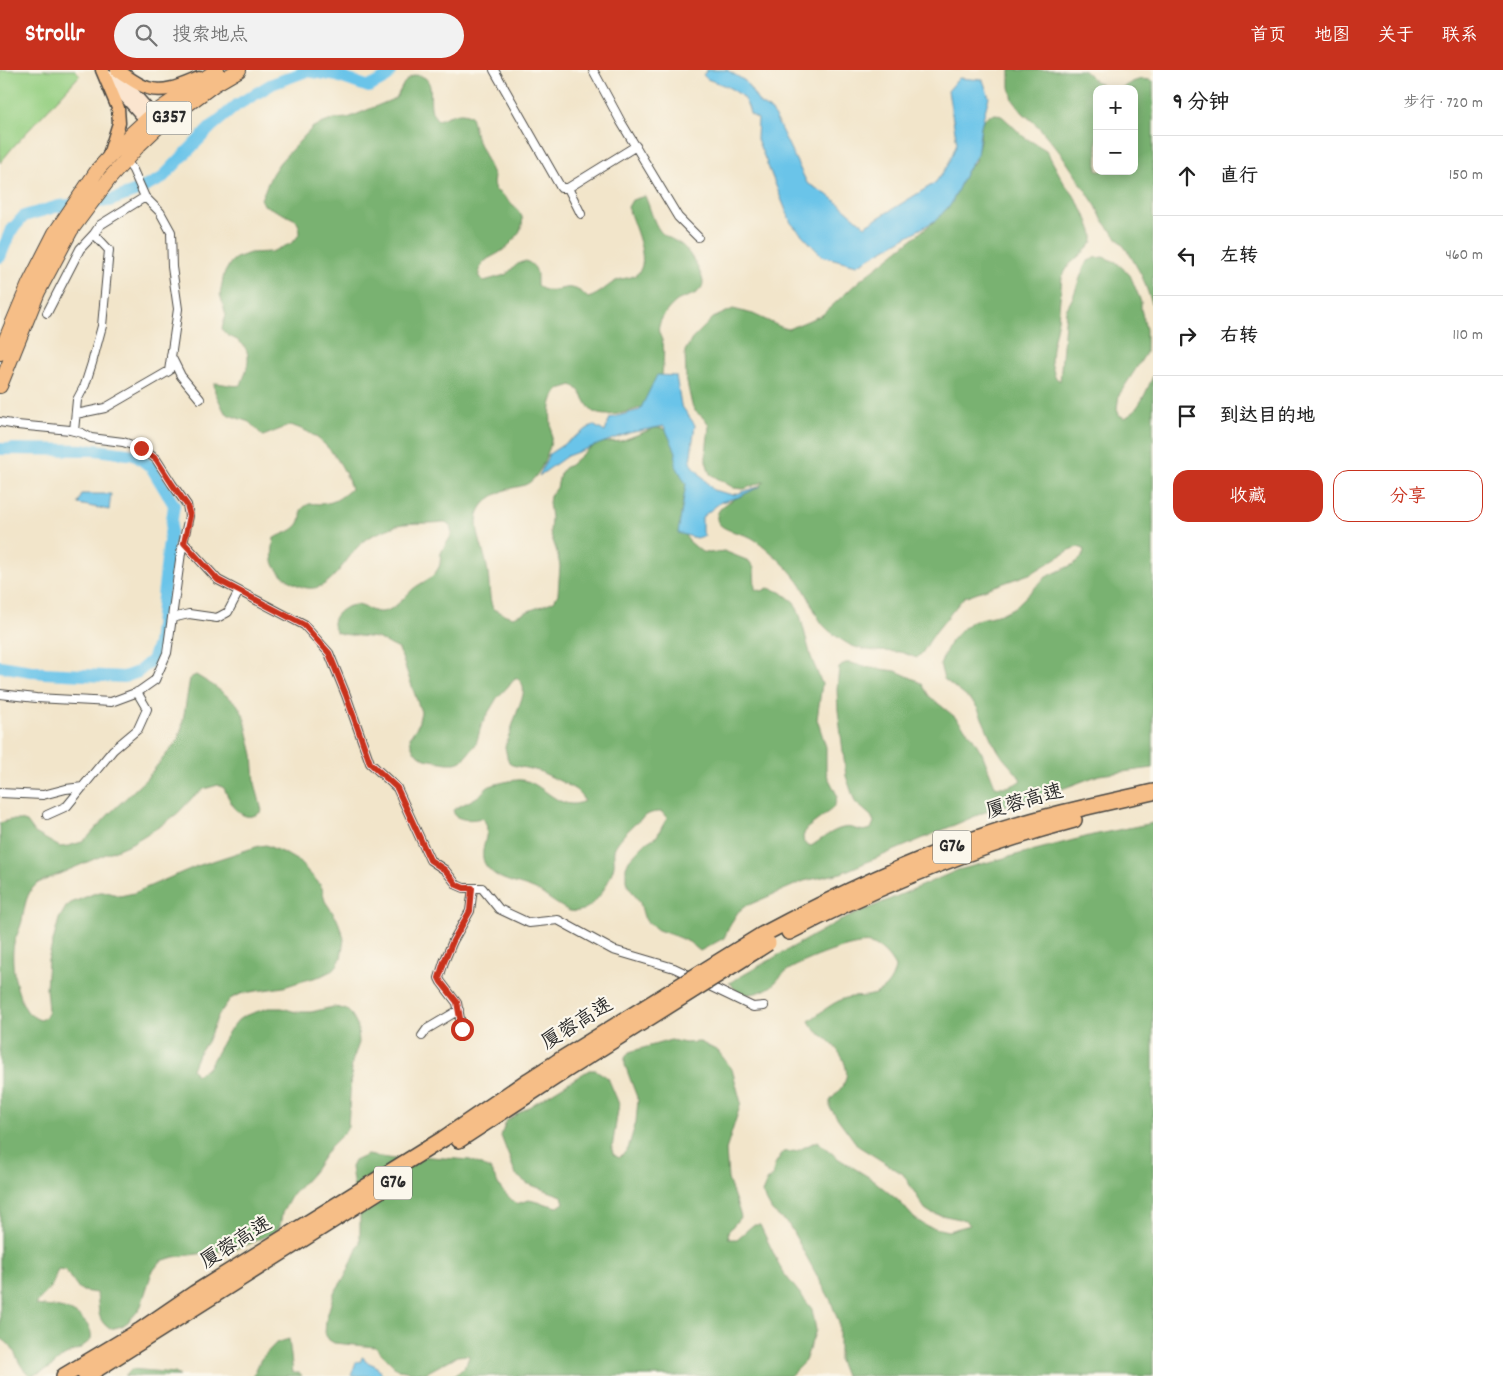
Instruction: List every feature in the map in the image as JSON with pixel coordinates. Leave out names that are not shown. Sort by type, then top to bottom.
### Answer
[{"type":"highway","name":"G357","points":[[0,353],[28,284],[55,233],[129,136],[239,70]]},
{"type":"highway","name":"G357","points":[[0,386],[38,292],[105,169],[126,160],[154,122],[215,71]]},
{"type":"highway","name":"厦蓉高速","points":[[86,1376],[443,1139],[765,939],[852,888],[980,837],[1043,817],[1153,792]]},
{"type":"highway","name":"厦蓉高速","points":[[765,939],[919,872],[983,848],[1044,828],[1113,810],[1153,803]]},
{"type":"highway","name":"厦蓉高速","points":[[64,1376],[141,1330],[195,1293],[247,1268]]},
{"type":"main road","points":[[102,70],[154,122]]},
{"type":"main road","points":[[102,70],[118,108],[119,124],[105,169]]},
{"type":"main road","points":[[115,70],[149,89],[165,90],[180,86],[215,71]]},
{"type":"main road","points":[[115,70],[154,122]]},
{"type":"street","points":[[494,70],[561,188],[568,188],[636,146]]},
{"type":"street","points":[[593,70],[678,216],[698,237]]},
{"type":"street","points":[[76,414],[105,408],[168,371],[171,356],[178,309],[172,267],[171,232],[160,212],[144,198],[133,170],[126,160]]},
{"type":"street","points":[[568,188],[581,214]]},
{"type":"street","points":[[47,313],[80,249],[100,225],[144,198]]},
{"type":"street","points":[[74,431],[77,400],[90,371],[102,326],[109,250],[94,234]]},
{"type":"street","points":[[171,356],[181,376],[200,399]]},
{"type":"street","points":[[0,422],[17,426],[74,431],[91,438],[123,442],[141,448],[156,459],[187,505],[190,516],[167,653],[155,680],[137,692],[110,702],[0,694]]},
{"type":"street","points":[[184,543],[218,580],[304,625],[329,653],[370,763],[397,788],[430,860],[445,870],[457,885],[464,888],[482,888],[499,909],[529,923],[558,920],[613,950],[674,968],[753,1007],[764,1006]]},
{"type":"street","points":[[172,618],[189,614],[216,618],[228,612],[239,591]]},
{"type":"street","points":[[47,815],[67,806],[113,750],[138,729],[147,709],[137,692]]},
{"type":"street","points":[[0,793],[43,795],[83,787]]},
{"type":"street","points":[[462,1029],[457,1002],[439,978],[453,941],[470,911],[472,888]]},
{"type":"street","points":[[422,1036],[427,1030],[459,1010]]},
{"type":"green space","points":[[0,70],[75,70],[80,75],[0,163]]},
{"type":"green space","points":[[1010,70],[1083,70],[1102,85],[1093,85],[1093,175],[1138,175],[1138,85],[1128,85],[1143,79],[1153,81],[1153,306],[1142,276],[1129,253],[1102,219],[1096,206],[1062,155],[1013,100],[1010,87]]},
{"type":"green space","points":[[415,75],[422,76],[427,80],[430,90],[431,109],[433,115],[438,120],[459,113],[471,116],[476,137],[494,176],[495,190],[522,217],[522,227],[514,240],[501,252],[484,262],[479,277],[484,281],[505,275],[519,263],[526,261],[535,268],[537,285],[550,291],[573,288],[588,298],[618,280],[637,274],[641,268],[642,251],[628,207],[632,200],[645,196],[653,219],[660,231],[686,249],[698,269],[703,282],[700,290],[677,301],[664,315],[660,323],[659,331],[664,348],[662,371],[657,395],[652,403],[621,413],[604,415],[591,410],[581,393],[572,385],[559,389],[552,401],[549,450],[537,474],[528,484],[499,493],[488,500],[481,508],[477,526],[487,567],[490,599],[493,609],[513,617],[554,601],[558,594],[560,566],[550,532],[549,503],[550,496],[557,488],[560,474],[564,468],[599,443],[621,441],[655,428],[662,428],[675,434],[689,488],[683,501],[681,516],[686,537],[702,552],[724,551],[749,561],[754,568],[755,589],[762,591],[768,588],[781,592],[794,602],[800,615],[811,657],[822,684],[817,719],[826,747],[827,775],[837,795],[833,808],[806,829],[803,837],[804,843],[811,846],[839,829],[847,827],[867,830],[871,829],[874,822],[871,816],[855,802],[846,776],[837,689],[839,668],[845,663],[896,671],[916,680],[922,684],[929,696],[955,717],[971,735],[982,753],[995,786],[1009,786],[1021,780],[992,741],[974,703],[944,679],[940,665],[951,641],[972,621],[1001,614],[1015,607],[1046,577],[1078,561],[1083,556],[1084,549],[1078,547],[1070,550],[1032,573],[964,597],[917,658],[899,652],[868,650],[850,645],[823,625],[802,586],[780,561],[755,540],[720,525],[717,516],[719,510],[730,501],[760,486],[765,481],[744,489],[734,488],[710,474],[706,461],[709,426],[692,405],[686,378],[685,351],[692,339],[713,318],[733,309],[753,314],[788,329],[822,315],[859,281],[936,220],[951,204],[966,172],[975,161],[981,126],[984,119],[989,115],[997,114],[1003,117],[1024,137],[1046,150],[1064,183],[1087,218],[1093,234],[1093,241],[1089,247],[1069,265],[1062,277],[1058,320],[1051,362],[1055,377],[1060,381],[1066,310],[1088,261],[1103,257],[1116,262],[1130,275],[1141,302],[1146,329],[1146,353],[1119,395],[1117,408],[1119,415],[1125,418],[1130,415],[1142,400],[1153,376],[1153,768],[1099,775],[1051,793],[985,812],[841,873],[804,881],[744,907],[738,912],[724,938],[700,951],[689,942],[658,930],[647,922],[640,903],[626,881],[626,867],[629,860],[644,844],[657,836],[667,818],[662,812],[651,813],[643,817],[621,838],[614,850],[614,866],[611,876],[598,898],[585,909],[570,911],[537,891],[493,873],[487,867],[483,854],[487,829],[486,823],[482,818],[468,820],[459,818],[455,816],[453,810],[478,796],[488,787],[519,780],[530,782],[559,801],[575,804],[584,801],[576,790],[564,783],[539,771],[512,765],[508,761],[505,747],[523,695],[522,683],[516,678],[497,698],[482,723],[476,744],[462,761],[447,763],[425,759],[414,751],[411,744],[410,737],[418,725],[421,712],[399,649],[377,638],[336,632],[333,625],[338,613],[350,606],[358,605],[379,612],[389,610],[413,589],[430,578],[439,567],[441,553],[451,536],[450,526],[444,522],[404,524],[369,537],[359,545],[334,577],[314,588],[301,586],[286,578],[274,565],[274,538],[290,531],[297,525],[300,521],[301,510],[304,507],[310,504],[323,504],[343,496],[351,489],[349,481],[331,451],[305,430],[291,425],[263,436],[249,422],[229,415],[224,411],[215,392],[214,383],[234,386],[241,385],[248,361],[248,355],[243,344],[226,334],[222,328],[226,315],[220,294],[224,274],[231,262],[236,258],[250,253],[271,252],[290,244],[300,232],[296,220],[264,205],[261,199],[272,174],[280,162],[313,127],[334,119],[348,118],[396,98],[404,83]]},
{"type":"green space","points":[[196,675],[237,704],[244,716],[253,755],[255,783],[262,811],[255,815],[243,815],[234,807],[224,788],[218,785],[204,789],[162,825],[132,843],[38,883],[28,896],[14,943],[13,969],[20,996],[31,1015],[40,1020],[46,1017],[48,1010],[46,989],[48,960],[59,919],[66,907],[71,903],[100,892],[120,896],[134,893],[197,866],[266,845],[298,861],[322,888],[325,901],[337,919],[344,939],[341,958],[333,970],[321,976],[284,987],[243,993],[230,999],[218,1016],[207,1042],[198,1054],[192,1069],[196,1075],[208,1068],[229,1031],[244,1016],[268,1008],[282,1008],[296,1012],[311,1012],[333,1007],[347,1010],[352,1015],[358,1028],[359,1043],[352,1062],[348,1127],[330,1147],[313,1172],[292,1195],[282,1213],[280,1226],[276,1232],[249,1244],[229,1250],[174,1257],[161,1261],[152,1272],[141,1306],[128,1322],[122,1326],[110,1329],[105,1325],[100,1316],[96,1293],[83,1291],[77,1287],[65,1270],[58,1269],[50,1288],[36,1305],[68,1310],[74,1313],[88,1326],[91,1332],[91,1340],[79,1349],[64,1356],[50,1368],[31,1376],[22,1366],[10,1346],[0,1338],[0,823],[9,820],[27,822],[35,833],[60,847],[82,842],[146,779],[178,740],[190,678]]},
{"type":"green space","points":[[1153,823],[1153,1376],[845,1376],[839,1361],[839,1323],[830,1299],[789,1225],[772,1211],[762,1193],[767,1181],[772,1177],[775,1164],[783,1152],[797,1151],[817,1141],[839,1159],[872,1179],[900,1202],[914,1218],[926,1226],[948,1231],[970,1225],[965,1220],[931,1213],[925,1209],[903,1174],[858,1146],[830,1108],[830,1101],[841,1088],[846,1078],[846,1068],[836,1049],[809,1021],[841,1000],[872,995],[882,990],[892,978],[895,967],[882,950],[870,944],[863,944],[830,952],[797,965],[787,971],[770,987],[759,992],[740,994],[729,983],[837,922],[958,870],[1093,835]]},
{"type":"green space","points":[[671,1040],[685,1043],[700,1042],[718,1051],[732,1069],[741,1103],[726,1150],[728,1179],[741,1216],[728,1232],[729,1239],[737,1239],[753,1225],[760,1225],[782,1271],[812,1309],[816,1330],[805,1361],[790,1376],[452,1376],[463,1368],[469,1355],[457,1356],[426,1373],[412,1372],[398,1370],[375,1347],[334,1343],[329,1340],[325,1334],[326,1320],[334,1293],[346,1275],[360,1242],[360,1209],[351,1167],[354,1161],[367,1155],[395,1159],[417,1156],[470,1160],[490,1169],[501,1189],[516,1204],[529,1200],[558,1207],[564,1203],[562,1196],[528,1184],[516,1175],[501,1136],[506,1121],[589,1070],[596,1070],[608,1078],[619,1104],[612,1148],[613,1154],[619,1158],[628,1149],[636,1122],[638,1100],[625,1065],[625,1058],[629,1052]]},
{"type":"green space","points":[[289,1339],[293,1373],[300,1373],[302,1376],[253,1376],[261,1359],[276,1343]]},
{"type":"green space","points":[[131,1369],[175,1373],[180,1376],[125,1376]]},
{"type":"water","points":[[707,70],[727,70],[745,81],[760,104],[772,111],[807,183],[831,197],[865,226],[935,183],[948,165],[957,143],[948,91],[959,78],[983,80],[989,97],[981,126],[977,155],[966,172],[951,204],[936,220],[857,265],[822,256],[791,223],[757,139],[758,119],[750,114],[748,106],[740,95],[728,87],[707,79],[703,75]]},
{"type":"water","points":[[657,375],[676,376],[681,405],[695,425],[690,462],[713,490],[733,495],[761,486],[739,497],[721,502],[702,517],[702,532],[705,536],[696,538],[678,533],[686,484],[675,464],[676,452],[664,426],[629,433],[567,456],[539,476],[549,454],[593,425],[605,432],[610,418],[640,410]]},
{"type":"water","points":[[82,494],[111,494],[109,510],[78,504]]},
{"type":"water","points":[[362,1357],[365,1361],[376,1366],[383,1376],[351,1376],[356,1362],[361,1361]]},
{"type":"waterway","points":[[0,257],[10,232],[24,216],[59,206],[109,201],[161,179],[211,127],[237,105],[272,84],[307,71],[337,76],[369,87],[387,77],[391,70]]},
{"type":"waterway","points":[[0,449],[96,450],[135,455],[151,467],[174,505],[158,644],[152,660],[138,672],[124,677],[44,673],[0,666]]},
{"type":"route","points":[[141,448],[156,459],[187,505],[190,516],[184,543],[218,580],[304,625],[329,653],[370,763],[397,788],[430,860],[445,870],[457,885],[464,888],[472,888],[470,911],[453,941],[439,978],[457,1002],[462,1029]]}]
